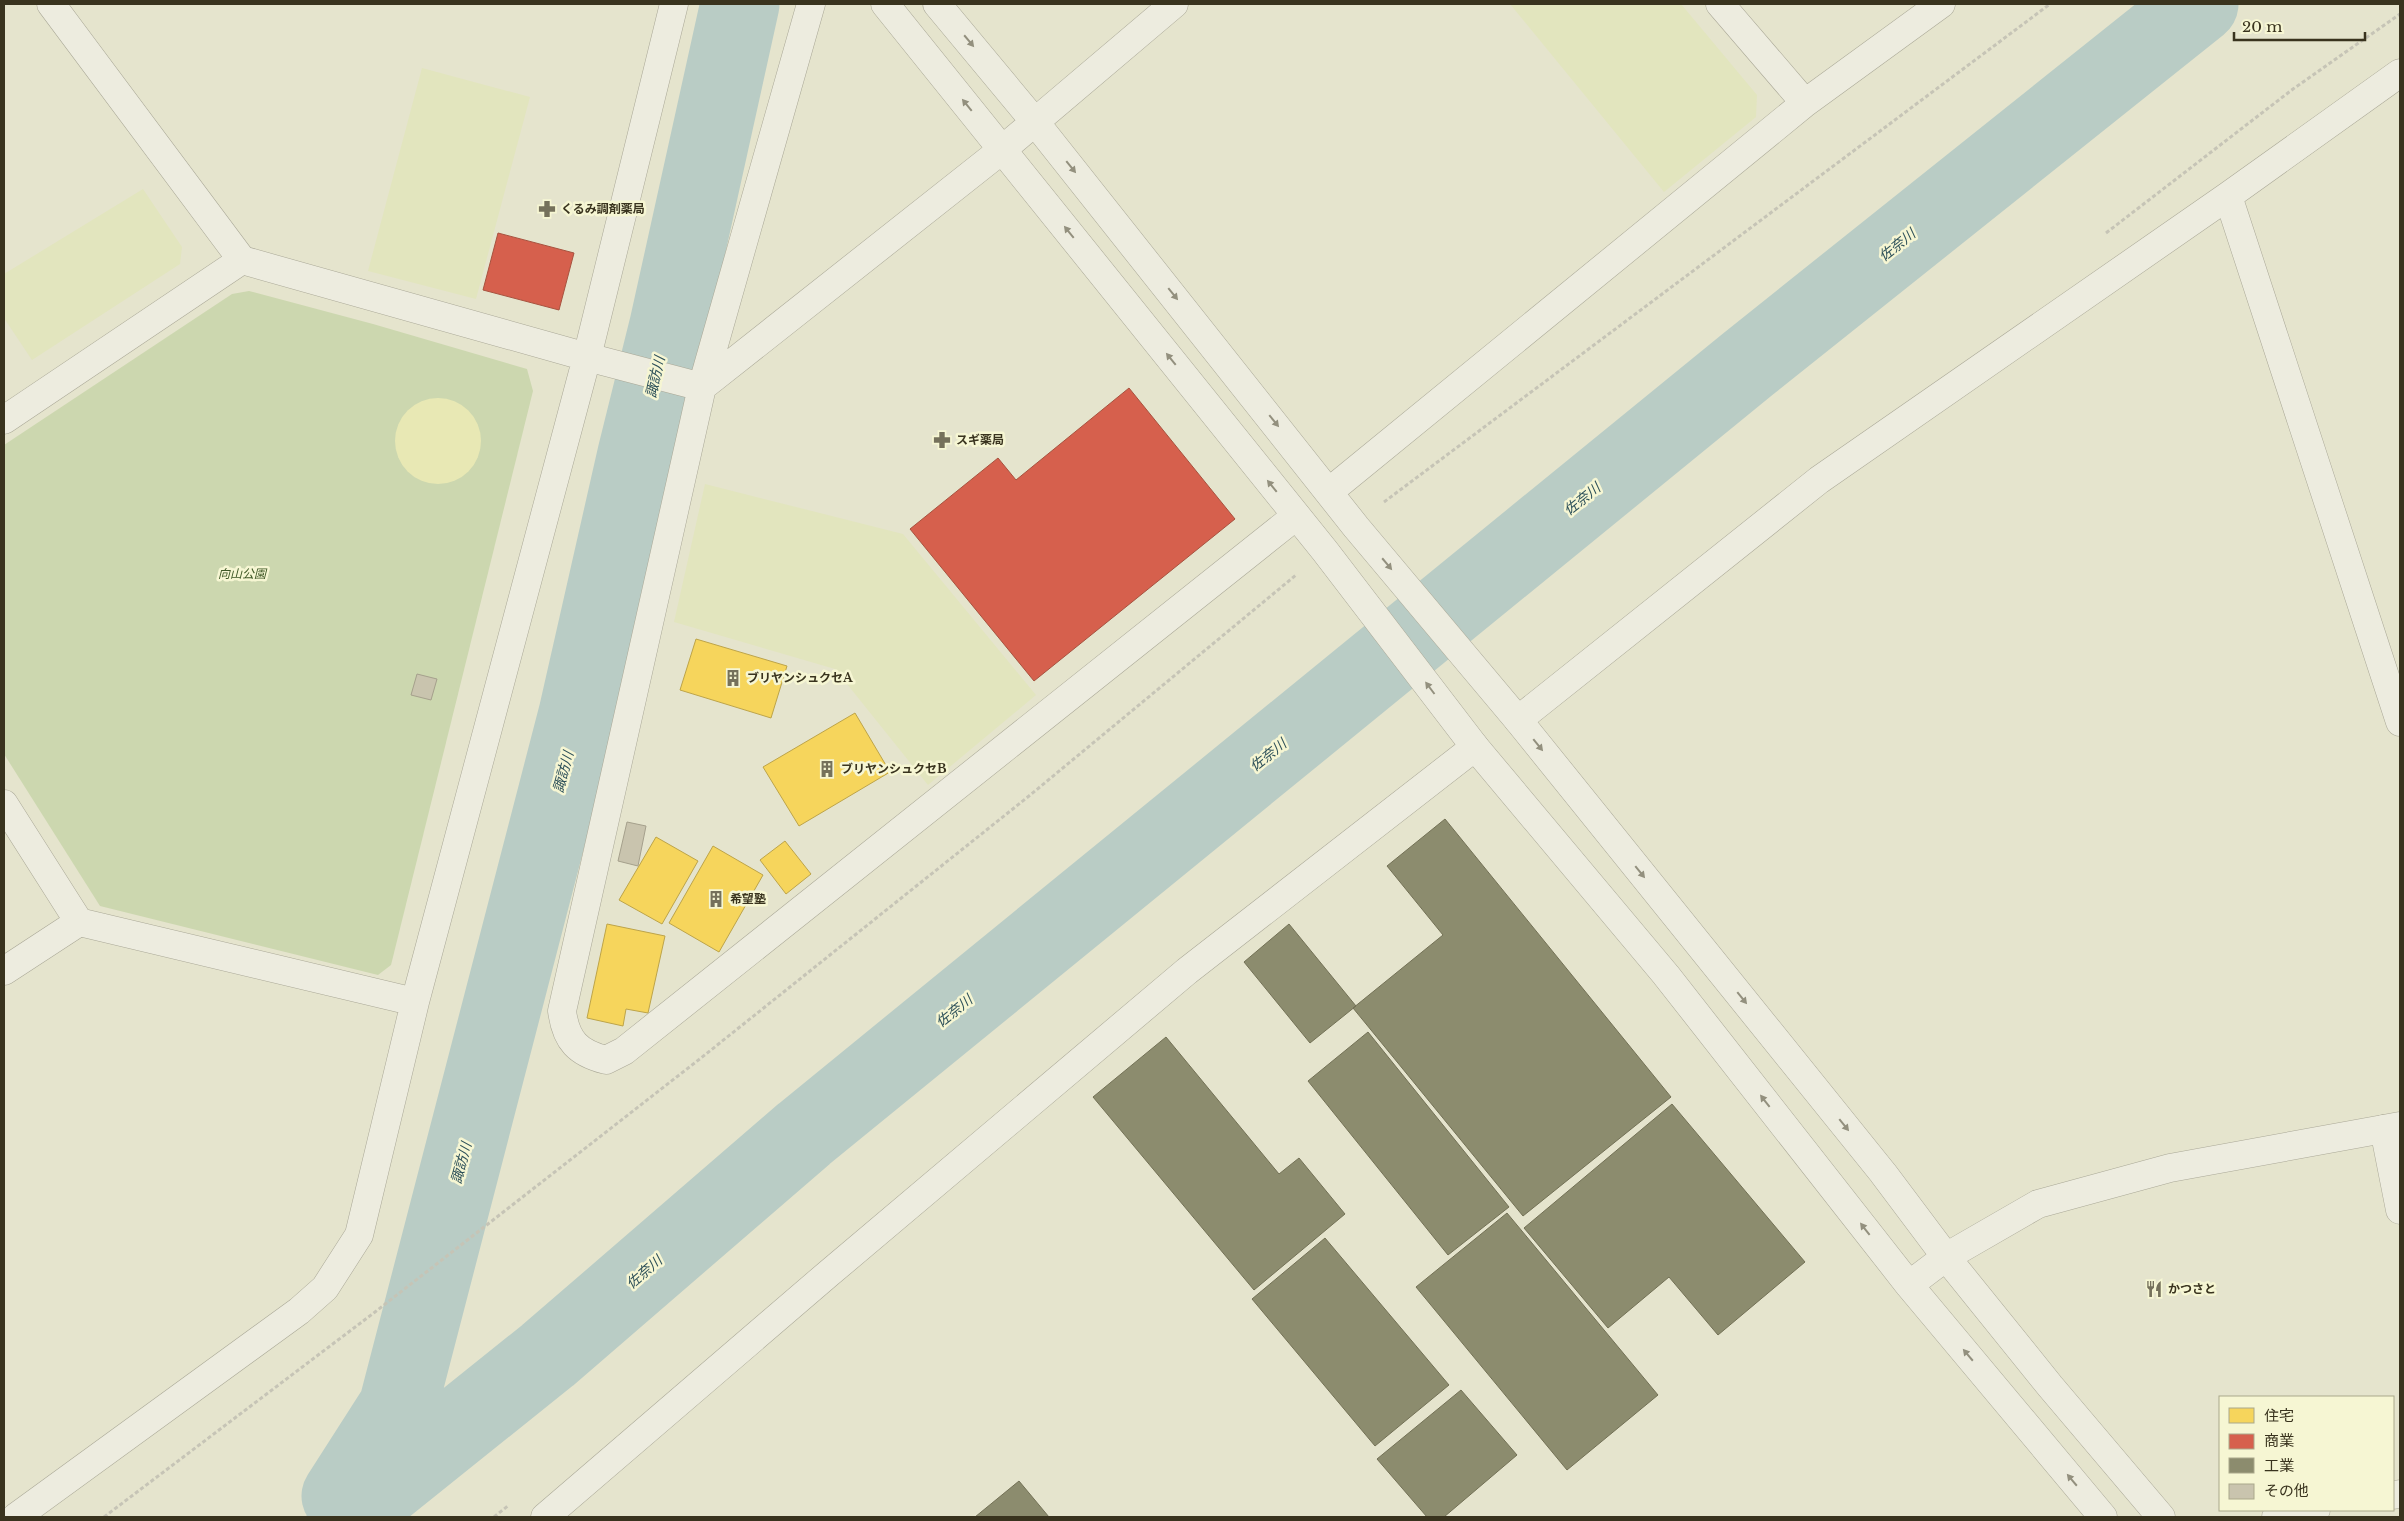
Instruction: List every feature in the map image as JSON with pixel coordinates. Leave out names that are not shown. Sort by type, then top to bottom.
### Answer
[{"type":"street","points":[[51,4],[242,260],[587,357],[702,387]]},
{"type":"street","points":[[16,1517],[299,1312],[325,1288],[359,1235],[415,1002],[587,357],[674,4]]},
{"type":"street","points":[[811,4],[702,387],[562,1011],[565,1030],[574,1044],[589,1056],[606,1060],[624,1052],[1296,516]]},
{"type":"street","points":[[885,4],[1325,551],[1468,737],[1666,975],[1909,1286],[2103,1517]]},
{"type":"street","points":[[938,4],[1035,122],[1330,491],[1356,527],[1518,720],[1877,1166],[1946,1257],[2050,1386],[2161,1517]]},
{"type":"street","points":[[702,387],[1003,149],[1174,4]]},
{"type":"street","points":[[1720,4],[1805,103]]},
{"type":"street","points":[[1330,491],[1805,103],[1940,4]]},
{"type":"street","points":[[1518,720],[1819,480],[2228,196],[2400,73]]},
{"type":"street","points":[[2228,196],[2400,722]]},
{"type":"street","points":[[4,420],[242,260]]},
{"type":"street","points":[[545,1517],[828,1274],[1468,737]]},
{"type":"street","points":[[4,804],[80,922],[415,1002]]},
{"type":"street","points":[[4,971],[80,922]]},
{"type":"street","points":[[1909,1286],[1946,1257],[2038,1204],[2170,1168],[2392,1127],[2400,1210]]},
{"type":"street","points":[[2276,1517],[2310,1511]]},
{"type":"path","points":[[1379,506],[2050,4]]},
{"type":"path","points":[[104,1517],[480,1230],[1029,796],[1299,573]]},
{"type":"shaded area","points":[[1510,4],[1681,4],[1757,95],[1756,117],[1664,192]]},
{"type":"shaded area","points":[[422,68],[530,97],[476,299],[368,271]]},
{"type":"shaded area","points":[[143,189],[182,247],[180,264],[32,360],[4,318],[4,274]]},
{"type":"shaded area","points":[[705,484],[903,534],[1036,695],[928,785],[835,669],[674,622]]},
{"type":"green space","name":"向山公園","points":[[249,291],[373,324],[527,369],[533,391],[391,965],[378,975],[100,906],[4,754],[4,445],[232,294]]},
{"type":"sand","points":[[438,398],[454,401],[462,405],[474,417],[478,425],[481,441],[478,457],[474,465],[462,477],[454,481],[438,484],[422,481],[414,477],[402,465],[398,457],[395,441],[398,425],[402,417],[414,405],[422,401]]},
{"type":"building: 住宅","name":"ブリヤンシュクセA","points":[[696,639],[787,666],[771,718],[680,690]]},
{"type":"building: 住宅","name":"ブリヤンシュクセB","points":[[855,713],[890,772],[799,826],[763,767]]},
{"type":"building: 住宅","points":[[656,837],[698,861],[662,924],[619,900]]},
{"type":"building: 住宅","points":[[785,841],[811,874],[786,894],[760,860]]},
{"type":"building: 住宅","name":"希望塾","points":[[713,846],[763,875],[719,952],[669,923]]},
{"type":"building: 住宅","points":[[607,924],[665,936],[648,1013],[626,1009],[623,1026],[587,1018]]},
{"type":"building: 商業","points":[[498,233],[574,253],[559,310],[483,290]]},
{"type":"building: 商業","points":[[1129,388],[1235,519],[1034,681],[910,529],[998,458],[1016,480]]},
{"type":"building: 工業","points":[[1445,819],[1671,1097],[1523,1216],[1353,1008],[1443,935],[1387,866]]},
{"type":"building: 工業","points":[[1289,924],[1356,1006],[1310,1043],[1244,962]]},
{"type":"building: 工業","points":[[1368,1032],[1509,1207],[1448,1255],[1308,1081]]},
{"type":"building: 工業","points":[[1166,1037],[1279,1174],[1299,1158],[1345,1214],[1254,1290],[1093,1097]]},
{"type":"building: 工業","points":[[1672,1104],[1805,1262],[1718,1335],[1669,1277],[1608,1328],[1524,1228]]},
{"type":"building: 工業","points":[[1507,1213],[1658,1395],[1567,1470],[1416,1287]]},
{"type":"building: 工業","points":[[1325,1238],[1449,1385],[1375,1446],[1252,1299]]},
{"type":"building: 工業","points":[[1461,1390],[1517,1455],[1444,1517],[1427,1517],[1377,1459]]},
{"type":"building: 工業","points":[[1019,1481],[1049,1517],[975,1517]]},
{"type":"building: その他","points":[[417,674],[437,679],[431,700],[411,695]]},
{"type":"building: その他","points":[[627,822],[646,826],[638,866],[618,861]]},
{"type":"waterway","name":"諏訪川","points":[[341,1496],[398,1407],[578,714],[637,454],[669,325],[740,4]]},
{"type":"waterway","name":"佐奈川","points":[[346,1517],[548,1355],[804,1134],[1748,364],[2199,4]]},
{"type":"place","name":"くるみ調剤薬局","points":[[547,209]]},
{"type":"place","name":"スギ薬局","points":[[942,440]]},
{"type":"place","name":"ブリヤンシュクセA","points":[[733,678]]},
{"type":"place","name":"ブリヤンシュクセB","points":[[827,769]]},
{"type":"place","name":"希望塾","points":[[716,899]]},
{"type":"place","name":"かつさと","points":[[2154,1289]]}]
